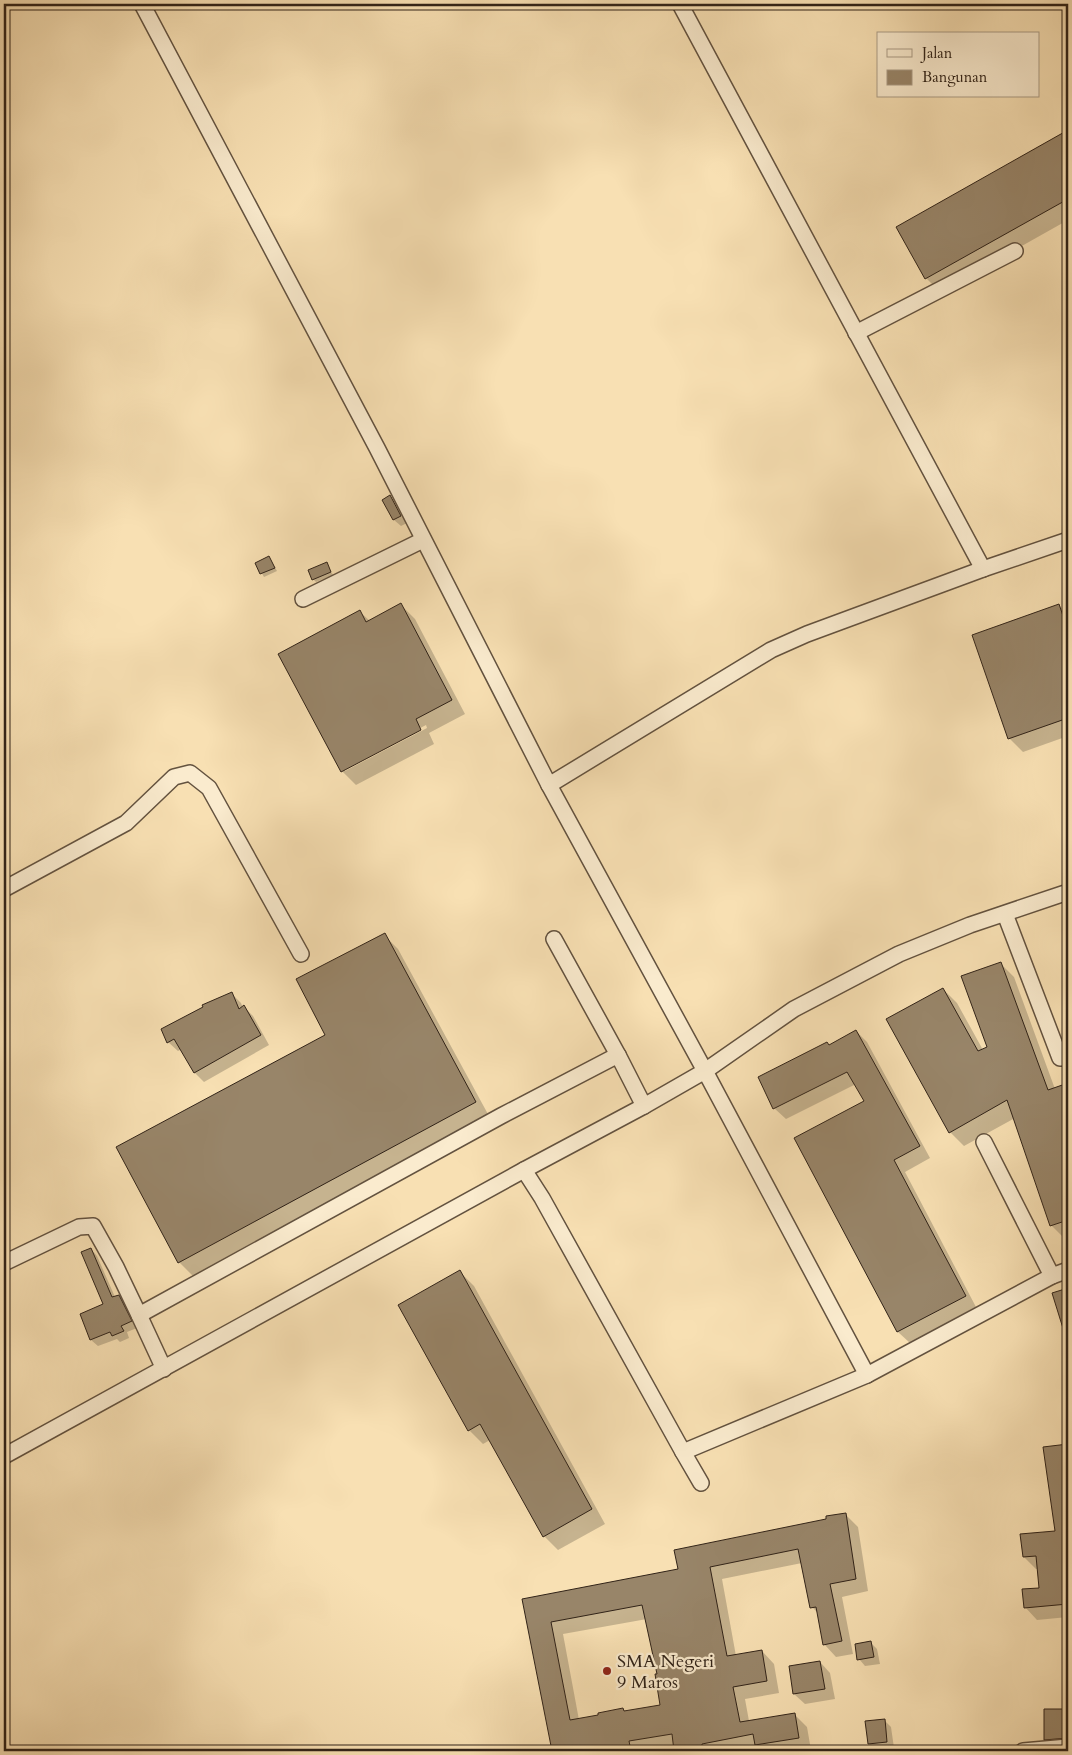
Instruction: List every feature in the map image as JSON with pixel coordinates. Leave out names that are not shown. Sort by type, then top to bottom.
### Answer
[{"type":"street","points":[[142,4],[377,448],[549,785],[705,1071],[867,1375]]},
{"type":"street","points":[[680,4],[983,569]]},
{"type":"street","points":[[856,333],[1015,251]]},
{"type":"street","points":[[303,599],[423,540]]},
{"type":"street","points":[[549,785],[772,650],[807,634],[983,569],[1068,540]]},
{"type":"street","points":[[4,889],[126,823],[174,777],[190,773],[209,788],[301,954]]},
{"type":"street","points":[[4,1456],[644,1106],[705,1071],[794,1009],[899,954],[970,925],[1068,892]]},
{"type":"street","points":[[1005,914],[1060,1058]]},
{"type":"street","points":[[554,939],[618,1054],[644,1106]]},
{"type":"street","points":[[139,1315],[501,1116],[618,1054]]},
{"type":"street","points":[[984,1142],[1052,1276]]},
{"type":"street","points":[[524,1170],[542,1198],[701,1483]]},
{"type":"street","points":[[4,1263],[79,1227],[93,1226],[116,1267],[164,1369]]},
{"type":"street","points":[[683,1452],[867,1375],[1052,1276],[1068,1270]]},
{"type":"street","points":[[1023,1751],[1068,1746]]},
{"type":"building","points":[[1068,130],[1068,199],[925,279],[896,227]]},
{"type":"building","points":[[390,495],[401,516],[393,520],[382,500]]},
{"type":"building","points":[[269,556],[275,568],[260,574],[255,563]]},
{"type":"building","points":[[327,562],[331,572],[312,580],[308,570]]},
{"type":"building","points":[[401,603],[452,700],[416,719],[421,730],[341,772],[278,654],[360,610],[366,622]]},
{"type":"building","points":[[1059,604],[1068,631],[1068,718],[1008,739],[972,635]]},
{"type":"building","points":[[385,933],[476,1102],[178,1263],[116,1147],[325,1035],[296,979]]},
{"type":"building","points":[[1001,962],[1048,1090],[1068,1083],[1068,1220],[1050,1226],[1007,1100],[949,1133],[886,1019],[943,988],[978,1051],[987,1047],[961,976]]},
{"type":"building","points":[[232,992],[239,1009],[244,1005],[261,1035],[194,1073],[174,1039],[167,1043],[161,1029],[203,1007],[202,1005]]},
{"type":"building","points":[[856,1030],[920,1146],[894,1160],[966,1296],[897,1332],[794,1138],[864,1101],[847,1072],[773,1109],[758,1077],[827,1042],[829,1045]]},
{"type":"building","points":[[91,1248],[112,1297],[119,1295],[132,1321],[121,1326],[124,1331],[112,1336],[110,1332],[90,1340],[80,1314],[103,1304],[81,1252]]},
{"type":"building","points":[[460,1270],[592,1509],[543,1537],[480,1424],[468,1431],[398,1305]]},
{"type":"building","points":[[1068,1288],[1068,1337],[1066,1338],[1052,1293]]},
{"type":"building","points":[[1068,1444],[1068,1604],[1024,1608],[1022,1589],[1039,1588],[1036,1556],[1023,1557],[1020,1534],[1055,1531],[1043,1447]]},
{"type":"building","points":[[846,1513],[856,1579],[830,1584],[842,1641],[823,1645],[816,1607],[810,1608],[798,1549],[710,1567],[727,1656],[762,1650],[767,1681],[733,1687],[740,1722],[795,1713],[799,1738],[755,1745],[753,1734],[702,1744],[702,1751],[674,1751],[672,1734],[629,1741],[631,1751],[611,1751],[610,1748],[590,1751],[552,1751],[522,1599],[678,1569],[674,1550],[826,1519],[826,1516]],"holes":[[[642,1605],[657,1674],[655,1674],[660,1705],[624,1711],[623,1708],[570,1720],[551,1622]]]},
{"type":"building","points":[[871,1641],[874,1657],[857,1660],[855,1644]]},
{"type":"building","points":[[820,1661],[825,1689],[793,1694],[789,1666]]},
{"type":"building","points":[[1044,1709],[1068,1709],[1068,1738],[1044,1740]]},
{"type":"building","points":[[885,1719],[887,1742],[868,1744],[865,1721]]},
{"type":"place","name":"SMA Negeri 9 Maros","points":[[607,1671]]}]
